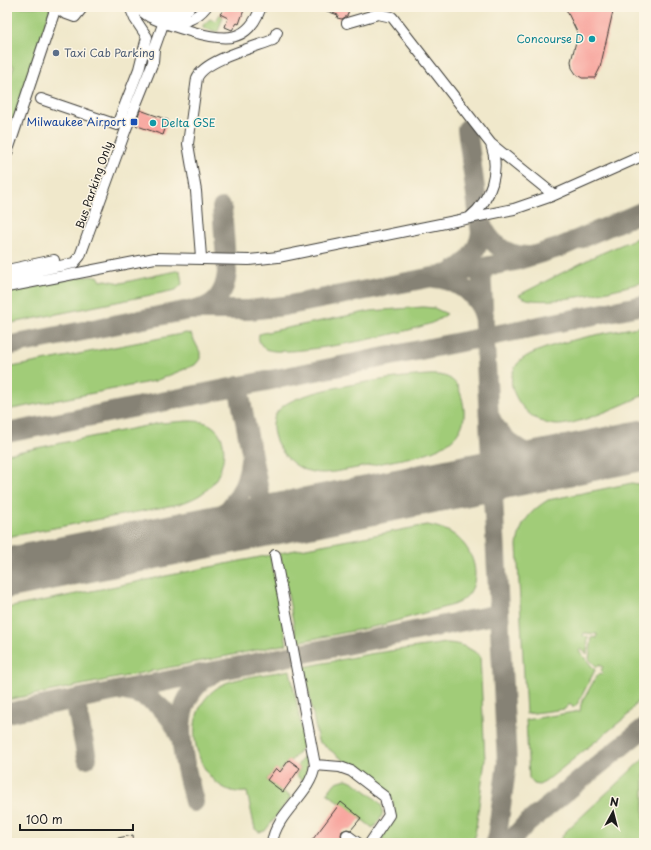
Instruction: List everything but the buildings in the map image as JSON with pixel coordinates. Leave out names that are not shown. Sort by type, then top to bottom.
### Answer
[{"type":"street","points":[[7,153],[56,7],[64,13],[75,17],[83,7]]},
{"type":"street","points":[[41,100],[117,125],[139,69],[146,41],[146,34],[135,20],[130,7]]},
{"type":"street","points":[[165,17],[180,13],[190,7]]},
{"type":"street","points":[[139,8],[150,17],[165,17],[185,21],[198,15],[206,7]]},
{"type":"street","points":[[165,17],[174,27],[210,37],[230,38],[239,35],[251,26],[260,7]]},
{"type":"street","points":[[347,23],[378,14],[392,17],[491,144],[554,195]]},
{"type":"street","points":[[130,91],[138,85],[145,73],[165,17]]},
{"type":"street","points":[[201,257],[196,190],[188,144],[197,78],[199,74],[211,64],[272,40],[278,32]]},
{"type":"street","name":"Bus Parking Only","points":[[7,277],[74,263],[80,256],[126,129],[154,62],[154,49]]},
{"type":"street","points":[[468,219],[479,210],[485,202],[494,176],[495,158],[491,144]]},
{"type":"street","points":[[7,287],[155,258],[201,257],[236,260],[273,257],[468,219],[514,209],[554,195],[644,155]]},
{"type":"street","points":[[7,270],[54,260]]},
{"type":"street","points":[[272,843],[276,828],[312,779],[315,765],[275,554]]},
{"type":"street","points":[[315,765],[340,767],[351,771],[385,796],[389,815],[370,843]]},
{"type":"street","points":[[347,835],[358,843]]},
{"type":"green space","points":[[7,7],[51,7],[7,140],[7,86],[14,66],[7,63]]},
{"type":"green space","points":[[220,14],[223,16],[218,32],[203,28],[203,25],[210,19],[216,21]]},
{"type":"green space","points":[[644,235],[644,282],[599,293],[560,300],[542,301],[528,299],[519,295],[595,256]]},
{"type":"green space","points":[[180,270],[182,284],[176,290],[7,324],[7,292],[80,277],[98,276],[101,281],[106,280],[121,283]]},
{"type":"green space","points":[[423,307],[434,308],[447,314],[434,322],[421,327],[377,338],[325,347],[282,351],[266,349],[259,342],[259,334],[272,331],[371,311]]},
{"type":"green space","points":[[644,326],[644,395],[589,418],[577,422],[558,425],[536,419],[524,409],[516,397],[511,382],[512,374],[518,363],[531,354],[545,348],[580,338]]},
{"type":"green space","points":[[186,333],[191,334],[200,352],[200,359],[195,365],[155,381],[7,410],[7,368]]},
{"type":"green space","points":[[439,375],[452,380],[460,392],[464,410],[463,424],[457,435],[435,450],[421,455],[341,471],[320,473],[303,469],[292,462],[279,447],[275,439],[273,421],[277,413],[283,406],[295,400],[311,394],[352,384]]},
{"type":"green space","points":[[188,421],[203,422],[212,426],[218,431],[223,445],[223,462],[217,477],[210,487],[202,493],[179,504],[7,537],[7,454],[160,423]]},
{"type":"green space","points":[[632,483],[644,485],[644,692],[627,716],[545,782],[539,785],[534,784],[529,778],[526,720],[580,711],[581,704],[597,675],[602,674],[603,672],[601,670],[603,667],[599,664],[597,667],[589,659],[592,637],[597,638],[597,634],[584,633],[583,636],[588,637],[587,654],[581,649],[579,651],[595,670],[578,703],[573,708],[572,705],[568,705],[565,709],[526,714],[517,545],[518,537],[523,524],[531,513],[548,500]]},
{"type":"green space","points":[[427,525],[444,529],[455,535],[465,546],[470,555],[474,564],[474,584],[470,592],[463,600],[453,605],[378,626],[297,642],[280,553]]},
{"type":"green space","points":[[270,555],[287,644],[7,700],[7,608]]},
{"type":"green space","points":[[446,643],[464,646],[480,656],[485,760],[474,843],[382,843],[385,829],[393,812],[391,799],[385,791],[318,741],[304,667],[369,654]]},
{"type":"green space","points":[[290,670],[305,744],[291,761],[289,760],[280,772],[276,769],[267,780],[291,797],[265,831],[259,832],[255,829],[247,792],[234,791],[222,787],[212,778],[204,767],[198,755],[195,741],[197,715],[206,697],[227,682]]},
{"type":"green space","points":[[305,755],[308,771],[303,781],[296,775],[300,768],[297,766]]},
{"type":"green space","points":[[644,758],[644,843],[558,843],[565,832]]},
{"type":"green space","points":[[346,779],[357,784],[381,804],[383,812],[373,828],[327,793],[336,782]]},
{"type":"taxiway","points":[[452,272],[463,265],[475,251],[481,233],[467,129]]},
{"type":"taxiway","points":[[198,309],[210,305],[215,301],[222,292],[226,280],[227,273],[222,208]]},
{"type":"taxiway","points":[[7,346],[189,310],[249,310],[284,306],[515,261],[558,248],[644,211]]},
{"type":"taxiway","points":[[480,219],[487,234],[498,246],[511,253],[528,256]]},
{"type":"taxiway","points":[[481,267],[507,763],[496,843]]},
{"type":"taxiway","points":[[434,278],[450,281],[471,294],[481,307],[484,315]]},
{"type":"taxiway","points":[[7,433],[644,305]]},
{"type":"taxiway","points":[[238,386],[265,521]]},
{"type":"taxiway","points":[[489,415],[502,435],[520,450],[542,459],[554,461],[573,460],[593,454],[644,433]]},
{"type":"taxiway","points":[[188,537],[216,521],[231,507],[242,490],[249,470],[250,460]]},
{"type":"taxiway","points":[[7,713],[499,614]]},
{"type":"taxiway","points":[[194,802],[182,749],[181,731],[183,714],[188,698],[198,684],[214,673]]},
{"type":"taxiway","points":[[125,691],[144,696],[159,706],[172,720],[181,738]]},
{"type":"taxiway","points":[[75,700],[87,758]]},
{"type":"taxiway","points":[[509,843],[524,826],[644,728]]},
{"type":"runway","points":[[7,573],[644,445]]},
{"type":"place","name":"Concourse D","points":[[592,39]]},
{"type":"place","name":"Taxi Cab Parking","points":[[56,53]]},
{"type":"place","name":"Milwaukee Airport","points":[[134,122]]},
{"type":"place","name":"Delta GSE","points":[[153,123]]}]
